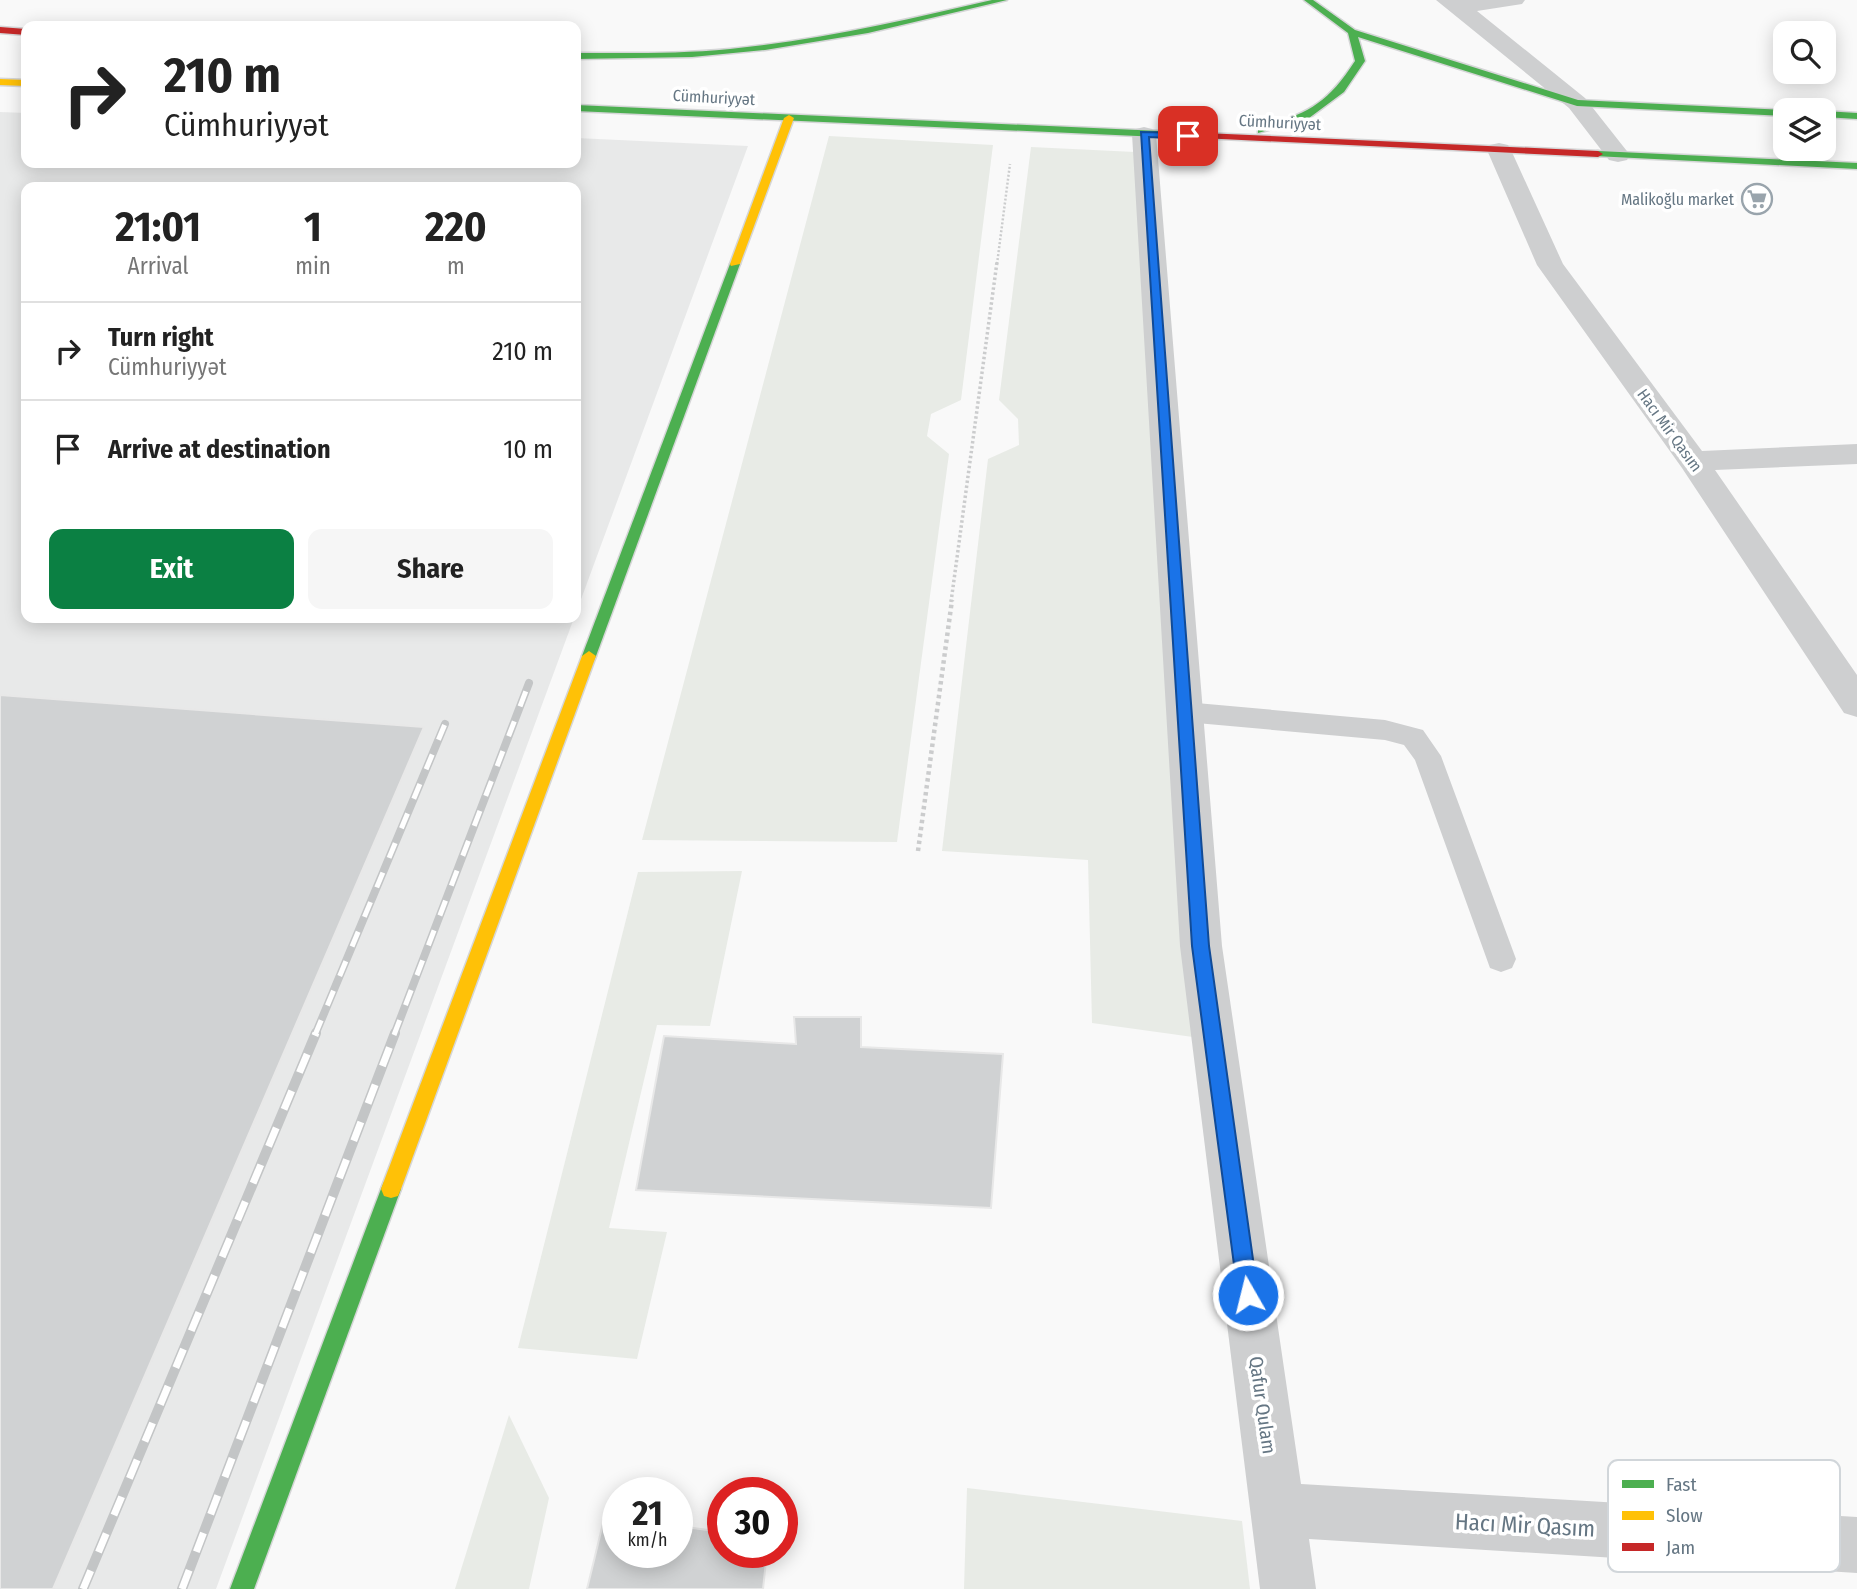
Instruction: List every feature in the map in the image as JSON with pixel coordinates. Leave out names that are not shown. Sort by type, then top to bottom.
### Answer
[{"type":"main road","points":[[581,56],[687,55],[812,42],[914,22],[1003,0]]},
{"type":"main road","points":[[1308,0],[1352,32],[1577,103],[1773,112]]},
{"type":"main road","points":[[0,30],[21,32]]},
{"type":"main road","points":[[1210,137],[1270,130],[1307,116],[1341,90],[1360,61],[1352,32]]},
{"type":"main road","points":[[0,82],[21,83]]},
{"type":"main road","name":"Cümhuriyyət","points":[[581,108],[1857,166]]},
{"type":"main road","points":[[1836,115],[1857,116]]},
{"type":"main road","points":[[243,1589],[789,118]]},
{"type":"street","points":[[1452,4],[1515,0]]},
{"type":"street","points":[[1452,4],[1577,103],[1618,155]]},
{"type":"street","name":"Qafur Qulam","points":[[1144,134],[1201,946],[1288,1589]]},
{"type":"street","name":"Hacı Mir Qasım","points":[[1499,150],[1550,265],[1693,461],[1857,703]]},
{"type":"street","points":[[1693,461],[1857,454]]},
{"type":"street","name":"Hacı Mir Qasım","points":[[1277,1510],[1608,1530]]},
{"type":"lane","points":[[1185,712],[1385,730],[1413,737],[1427,756],[1501,959]]},
{"type":"path","points":[[918,851],[1014,128]]},
{"type":"shaded area","points":[[0,112],[21,113],[21,168],[581,168],[581,138],[748,146],[581,599],[581,182],[21,182],[21,623],[572,623],[216,1589],[0,1589]]},
{"type":"shaded area","points":[[829,136],[993,145],[961,400],[931,414],[927,436],[949,454],[897,842],[642,840]]},
{"type":"shaded area","points":[[1031,147],[1135,152],[1193,1037],[1092,1023],[1088,860],[942,851],[988,459],[1019,445],[1018,419],[999,400]]},
{"type":"shaded area","points":[[742,871],[710,1026],[657,1025],[609,1228],[667,1232],[637,1359],[518,1348],[638,872]]},
{"type":"shaded area","points":[[509,1415],[549,1498],[529,1589],[455,1589]]},
{"type":"shaded area","points":[[967,1488],[1242,1521],[1250,1589],[964,1589]]},
{"type":"building","points":[[0,695],[424,727],[53,1589],[0,1589]]},
{"type":"building","points":[[794,1017],[861,1017],[861,1047],[1003,1054],[991,1208],[636,1190],[664,1036],[796,1044]]},
{"type":"building","points":[[602,1527],[602,1568],[693,1568],[693,1528],[707,1530],[707,1568],[765,1568],[763,1589],[587,1589]]},
{"type":"railway","points":[[394,1035],[529,683]]},
{"type":"railway","points":[[315,1035],[445,724]]},
{"type":"railway","points":[[83,1589],[316,1033]]},
{"type":"railway","points":[[182,1589],[395,1033]]},
{"type":"traffic: fast","points":[[581,56],[692,55],[765,48],[868,30],[1003,0]]},
{"type":"traffic: fast","points":[[1308,0],[1352,32],[1577,103],[1773,112]]},
{"type":"traffic: fast","points":[[1261,131],[1306,116],[1341,90],[1360,61],[1352,32]]},
{"type":"traffic: fast","points":[[581,108],[1204,136]]},
{"type":"traffic: fast","points":[[1836,115],[1857,116]]},
{"type":"traffic: fast","points":[[1598,154],[1857,166]]},
{"type":"traffic: fast","points":[[589,656],[735,264]]},
{"type":"traffic: fast","points":[[242,1589],[391,1189]]},
{"type":"traffic: slow","points":[[0,82],[21,83]]},
{"type":"traffic: slow","points":[[735,264],[789,118]]},
{"type":"traffic: slow","points":[[391,1189],[589,656]]},
{"type":"traffic: jam","points":[[0,30],[21,32]]},
{"type":"traffic: jam","points":[[1204,136],[1598,154]]},
{"type":"place","name":"Malikoğlu market","points":[[1757,199]]},
{"type":"route","points":[[1188,136],[1144,134],[1201,946],[1248,1295]]}]
